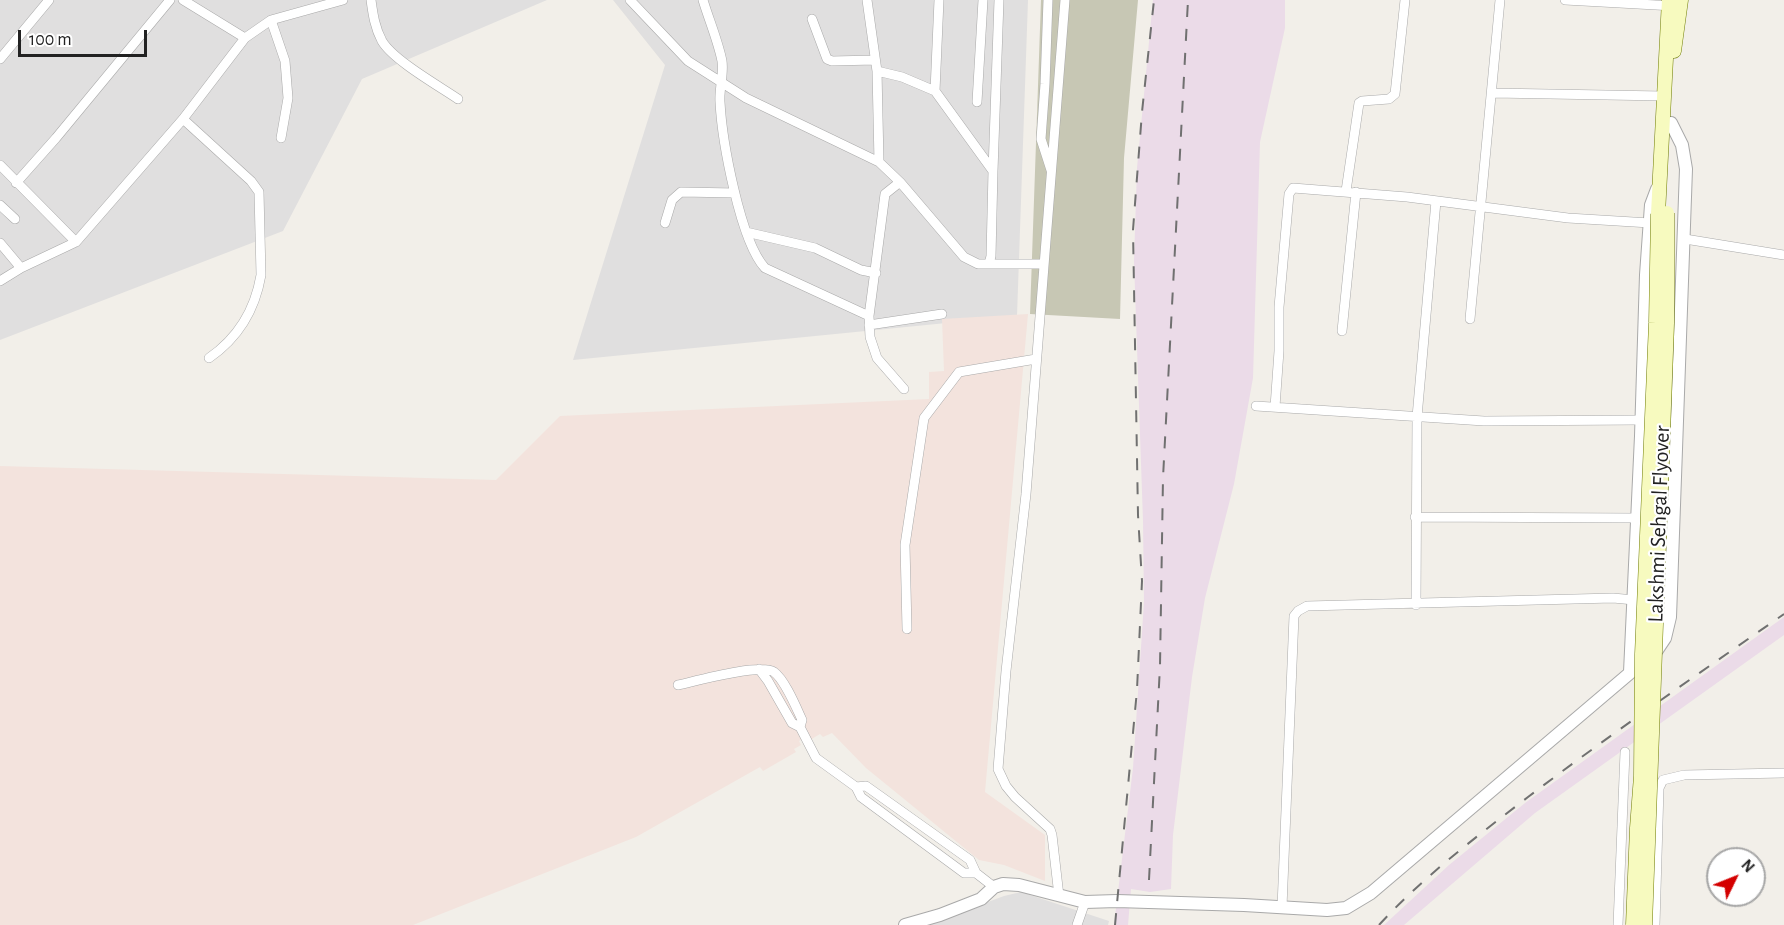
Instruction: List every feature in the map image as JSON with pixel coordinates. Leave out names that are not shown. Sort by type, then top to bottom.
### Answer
[{"type":"main road","name":"Lakshmi Sehgal Flyover","points":[[1633,925],[1636,828],[1641,776],[1642,654],[1656,323],[1659,183],[1663,96],[1675,3]]},
{"type":"main road","name":"Lakshmi Sehgal Flyover","points":[[1646,925],[1667,323],[1658,217],[1671,123],[1675,3]]},
{"type":"street","points":[[33,0],[38,11]]},
{"type":"street","points":[[0,59],[49,0]]},
{"type":"street","points":[[16,183],[170,0]]},
{"type":"street","points":[[183,0],[245,38]]},
{"type":"street","points":[[0,281],[21,268],[76,242],[183,119],[245,38],[271,20],[343,0]]},
{"type":"street","points":[[371,0],[374,23],[384,44],[415,70],[458,99]]},
{"type":"street","points":[[630,0],[688,61],[746,98],[879,162],[900,182],[964,257],[978,264],[1044,264]]},
{"type":"street","points":[[703,0],[722,63],[719,99],[722,132],[735,193],[746,232],[758,261],[765,268],[869,320],[942,314]]},
{"type":"street","points":[[867,0],[877,71],[879,162]]},
{"type":"street","points":[[935,91],[939,0]]},
{"type":"street","points":[[977,102],[983,0]]},
{"type":"street","points":[[989,264],[999,0]]},
{"type":"street","points":[[1047,0],[1046,84],[1041,139],[1051,171]]},
{"type":"street","points":[[1059,896],[1050,829],[1015,797],[1006,786],[998,769],[1006,671],[1026,494],[1065,0]]},
{"type":"street","points":[[1342,331],[1359,103],[1389,99],[1395,94],[1405,0]]},
{"type":"street","points":[[1470,320],[1500,0]]},
{"type":"street","points":[[1565,0],[1675,3]]},
{"type":"street","points":[[812,19],[827,59],[832,61],[875,60]]},
{"type":"street","points":[[271,20],[285,61],[288,98],[281,138]]},
{"type":"street","points":[[877,71],[902,77],[935,91],[993,171]]},
{"type":"street","points":[[1493,93],[1663,96]]},
{"type":"street","points":[[183,119],[251,181],[259,192],[260,285],[246,322],[223,349],[209,358]]},
{"type":"street","points":[[905,925],[943,920],[981,899],[994,887],[1003,884],[1018,885],[1085,902],[1117,901],[1327,910],[1346,908],[1358,903],[1657,650],[1665,638],[1670,617],[1685,239],[1686,169],[1682,145],[1671,123]]},
{"type":"street","points":[[0,165],[76,242]]},
{"type":"street","points":[[900,182],[885,194],[869,320],[870,337],[877,358],[904,389]]},
{"type":"street","points":[[1275,407],[1279,307],[1289,194],[1296,187],[1436,201],[1568,218],[1658,217],[1646,275],[1642,420],[1630,672]]},
{"type":"street","points":[[665,223],[672,200],[681,192],[735,193]]},
{"type":"street","points":[[1416,605],[1417,417],[1436,201]]},
{"type":"street","points":[[0,205],[15,219]]},
{"type":"street","points":[[746,232],[815,248],[861,270],[876,273]]},
{"type":"street","points":[[1685,239],[1784,255]]},
{"type":"street","points":[[0,243],[21,268]]},
{"type":"street","points":[[907,629],[905,545],[926,414],[959,372],[1036,359]]},
{"type":"street","points":[[1256,406],[1484,421],[1642,420]]},
{"type":"street","points":[[1415,517],[1637,518]]},
{"type":"street","points":[[1282,907],[1294,616],[1298,611],[1307,606],[1416,605],[1613,598],[1634,600]]},
{"type":"street","points":[[678,685],[759,669],[792,723],[800,727],[816,758],[856,787],[861,797],[964,873],[976,873]]},
{"type":"street","points":[[1618,925],[1625,752]]},
{"type":"street","points":[[1655,925],[1659,788],[1663,780],[1679,775],[1784,773]]},
{"type":"street","points":[[856,787],[866,786],[970,860],[976,873],[994,887]]},
{"type":"street","points":[[1077,925],[1085,902]]},
{"type":"shaded area","points":[[0,0],[547,0],[362,79],[283,231],[0,340]]},
{"type":"shaded area","points":[[613,0],[1028,0],[1017,316],[573,360],[665,65]]},
{"type":"shaded area","points":[[1041,0],[1138,0],[1124,158],[1120,319],[1030,314]]},
{"type":"shaded area","points":[[1153,0],[1285,0],[1285,28],[1260,142],[1253,378],[1234,484],[1205,598],[1192,677],[1173,835],[1171,889],[1150,892],[1131,889],[1128,925],[1114,925],[1133,768],[1144,602],[1134,261],[1137,168]]},
{"type":"shaded area","points":[[1028,314],[985,792],[1045,835],[1045,881],[1004,865],[979,860],[866,768],[832,733],[823,737],[820,734],[810,740],[807,736],[799,741],[801,745],[794,749],[796,752],[763,771],[760,767],[636,837],[413,925],[0,925],[0,466],[496,480],[560,416],[929,399],[929,372],[944,371],[942,319]]},
{"type":"shaded area","points":[[1784,617],[1784,635],[1535,813],[1404,925],[1384,925],[1449,865],[1525,803]]},
{"type":"shaded area","points":[[1021,892],[1109,921],[1108,925],[926,925],[1004,896]]},
{"type":"railway","points":[[1115,925],[1137,690],[1142,581],[1138,515],[1133,230],[1154,0]]},
{"type":"railway","points":[[1149,880],[1160,666],[1163,478],[1188,0]]},
{"type":"railway","points":[[1379,925],[1432,874],[1528,797],[1784,614]]}]
